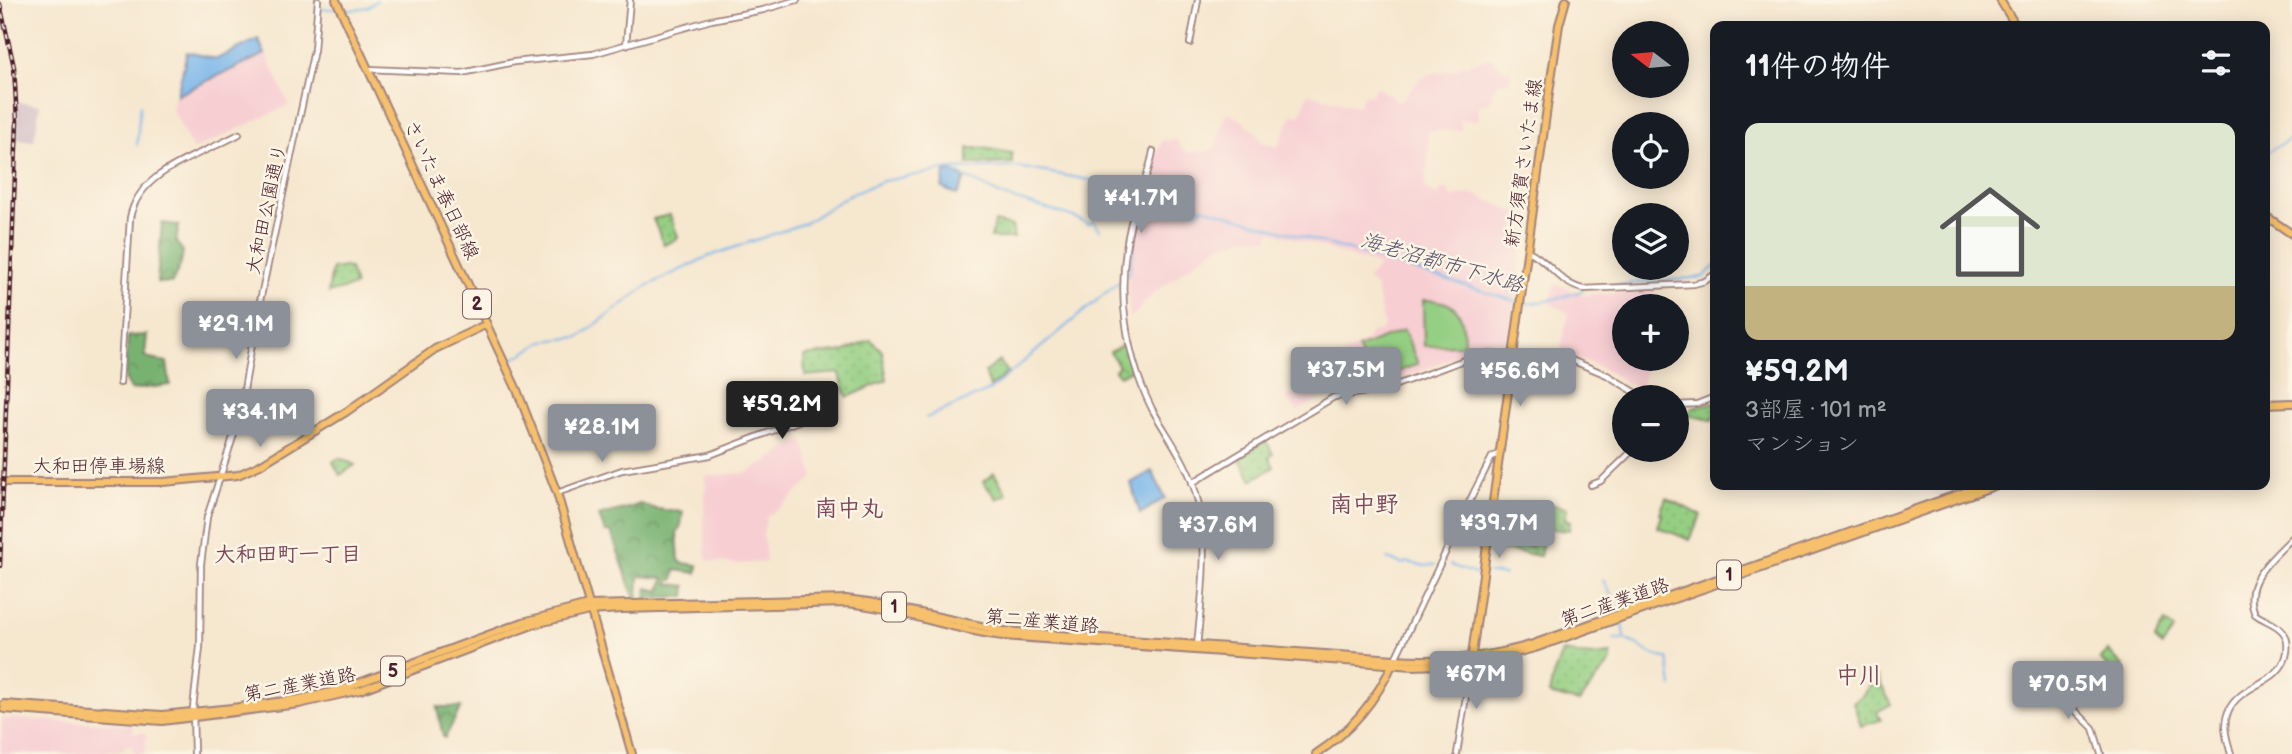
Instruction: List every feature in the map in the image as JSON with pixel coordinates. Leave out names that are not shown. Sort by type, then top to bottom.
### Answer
[{"type":"main road","name":"新方須賀さいたま線","points":[[1471,661],[1558,34],[1566,0]]},
{"type":"main road","points":[[2000,0],[2013,21]]},
{"type":"main road","name":"さいたま春日部線","points":[[339,7],[487,324],[542,451],[557,493],[632,754]]},
{"type":"main road","points":[[2270,219],[2292,234]]},
{"type":"main road","name":"大和田停車場線","points":[[2,482],[163,481],[237,475],[260,465],[346,412],[435,349],[487,324]]},
{"type":"main road","points":[[2270,402],[2292,401]]},
{"type":"main road","name":"第二産業道路","points":[[1471,661],[1533,644],[1970,490]]},
{"type":"main road","name":"第二産業道路","points":[[4,706],[74,712],[193,715],[340,690],[509,626],[589,608],[850,599],[992,629],[1427,666],[1514,655],[1983,490]]},
{"type":"main road","points":[[1316,754],[1357,720],[1377,693],[1394,662]]},
{"type":"street","name":"大和田公園通り","points":[[194,754],[193,715],[200,647],[202,554],[209,508],[239,419],[257,315],[314,50],[318,0]]},
{"type":"street","points":[[626,45],[630,0]]},
{"type":"street","points":[[368,69],[462,73],[514,62],[593,54],[711,20],[797,0]]},
{"type":"street","points":[[1190,43],[1198,0]]},
{"type":"street","points":[[120,383],[130,218],[134,202],[142,189],[162,172],[239,134]]},
{"type":"street","points":[[1153,150],[1129,232],[1124,269],[1126,322],[1133,360],[1147,397],[1179,453],[1201,514],[1205,546],[1197,647]]},
{"type":"street","points":[[1528,251],[1535,254],[1566,283],[1583,289],[1694,284],[1710,278]]},
{"type":"street","points":[[1192,483],[1334,397],[1385,389],[1469,356],[1485,354],[1570,360],[1607,375],[1623,385]]},
{"type":"street","points":[[1689,404],[1710,399]]},
{"type":"street","points":[[557,493],[622,470],[709,455],[801,420]]},
{"type":"street","points":[[1394,662],[1475,490],[1492,457],[1500,453]]},
{"type":"street","points":[[1591,485],[1601,481],[1621,462]]},
{"type":"street","points":[[2231,754],[2225,730],[2230,708],[2245,692],[2277,672],[2287,657],[2285,634],[2255,614],[2251,595],[2256,578],[2292,538]]},
{"type":"street","points":[[1457,754],[1471,661]]},
{"type":"street","points":[[2046,682],[2094,728],[2101,754]]},
{"type":"shaded area","points":[[266,54],[289,105],[193,150],[172,109],[175,96]]},
{"type":"shaded area","points":[[1491,57],[1503,69],[1511,70],[1510,82],[1500,82],[1492,91],[1492,101],[1478,106],[1479,120],[1460,120],[1462,130],[1428,131],[1425,189],[1439,196],[1440,191],[1447,188],[1451,197],[1470,194],[1479,196],[1517,213],[1512,245],[1522,247],[1508,347],[1502,350],[1477,348],[1385,385],[1330,394],[1298,411],[1284,399],[1307,382],[1301,369],[1320,360],[1342,356],[1384,326],[1376,287],[1367,279],[1379,266],[1271,231],[1268,240],[1247,237],[1217,246],[1154,293],[1131,318],[1129,317],[1128,272],[1133,232],[1139,205],[1162,140],[1178,140],[1180,148],[1188,152],[1208,152],[1215,148],[1226,112],[1257,133],[1262,142],[1277,147],[1292,115],[1300,116],[1308,94],[1358,106],[1365,94],[1370,96],[1376,86],[1399,102],[1420,79],[1430,74]]},
{"type":"shaded area","points":[[18,102],[40,105],[34,141],[17,139]]},
{"type":"shaded area","points":[[1557,284],[1583,295],[1656,291],[1655,294],[1612,294],[1612,371],[1645,371],[1642,385],[1631,385],[1588,362],[1559,355],[1569,313],[1550,304]]},
{"type":"shaded area","points":[[803,439],[814,477],[767,516],[763,533],[766,562],[738,564],[706,559],[706,476],[747,473]]},
{"type":"shaded area","points":[[1930,490],[1950,490],[1951,492],[1936,497]]},
{"type":"shaded area","points":[[2,718],[133,725],[133,733],[146,733],[145,754],[133,754],[132,746],[125,746],[125,750],[107,751],[107,754],[0,754]]},
{"type":"green space","points":[[968,148],[1012,153],[1012,163],[968,164]]},
{"type":"green space","points":[[670,215],[678,237],[664,245],[653,219]]},
{"type":"green space","points":[[995,222],[1012,226],[1014,238],[991,238]]},
{"type":"green space","points":[[162,223],[179,225],[176,242],[183,251],[181,264],[172,283],[157,282]]},
{"type":"green space","points":[[332,269],[350,269],[355,286],[328,293]]},
{"type":"green space","points":[[1423,300],[1444,302],[1457,310],[1463,324],[1464,345],[1424,346]]},
{"type":"green space","points":[[217,307],[229,309],[223,334],[212,331]]},
{"type":"green space","points":[[1404,330],[1418,364],[1372,382],[1358,348]]},
{"type":"green space","points":[[147,335],[145,355],[150,359],[167,362],[170,385],[131,390],[125,378],[128,336]]},
{"type":"green space","points":[[871,340],[882,351],[887,380],[848,397],[840,373],[805,376],[804,356],[845,351]]},
{"type":"green space","points":[[1124,344],[1131,370],[1119,376],[1115,370],[1119,366],[1110,352]]},
{"type":"green space","points":[[999,361],[1008,372],[990,387],[985,372]]},
{"type":"green space","points":[[1710,403],[1710,420],[1689,413],[1692,408]]},
{"type":"green space","points":[[1266,441],[1273,454],[1269,457],[1274,467],[1252,480],[1239,458]]},
{"type":"green space","points":[[339,458],[355,465],[340,475],[333,462]]},
{"type":"green space","points":[[994,473],[1007,494],[997,499],[983,482]]},
{"type":"green space","points":[[1666,498],[1701,515],[1690,540],[1658,527]]},
{"type":"green space","points":[[1544,503],[1567,508],[1565,519],[1570,521],[1569,530],[1539,526]]},
{"type":"green space","points":[[640,504],[683,512],[677,534],[679,560],[682,563],[698,565],[697,573],[675,570],[674,579],[669,581],[669,584],[686,586],[685,596],[646,598],[647,588],[660,591],[664,578],[639,576],[638,597],[634,597],[611,532],[605,532],[599,516]]},
{"type":"green space","points":[[1534,539],[1543,541],[1540,556],[1500,549],[1502,541],[1532,547]]},
{"type":"green space","points":[[2165,622],[2174,630],[2162,646],[2155,639]]},
{"type":"green space","points":[[2108,651],[2123,667],[2115,675],[2100,659]]},
{"type":"green space","points":[[1562,652],[1592,656],[1611,654],[1611,661],[1579,702],[1549,694]]},
{"type":"green space","points":[[1877,677],[1891,704],[1877,712],[1881,720],[1861,726],[1853,702],[1861,697]]},
{"type":"green space","points":[[437,707],[461,707],[445,738],[443,737]]},
{"type":"water","points":[[258,39],[265,54],[177,95],[187,52],[217,59]]},
{"type":"water","points":[[951,171],[965,179],[957,195],[942,188],[945,172]]},
{"type":"water","points":[[1152,471],[1165,498],[1140,514],[1131,483]]},
{"type":"waterway","points":[[345,11],[368,7],[377,0]]},
{"type":"waterway","points":[[320,9],[336,9]]},
{"type":"waterway","points":[[137,145],[140,105]]},
{"type":"waterway","name":"海老沼都市下水路","points":[[2270,151],[2292,138]]},
{"type":"waterway","points":[[510,361],[544,341],[579,337],[647,286],[707,257],[805,223],[847,196],[883,181],[950,169],[1018,167],[1139,189]]},
{"type":"waterway","points":[[951,170],[1003,196],[1089,224],[1094,221],[1100,230]]},
{"type":"waterway","name":"海老沼都市下水路","points":[[1144,190],[1518,302]]},
{"type":"waterway","points":[[1125,277],[1129,274],[1143,199],[1149,196],[1199,212],[1203,208]]},
{"type":"waterway","name":"海老沼都市下水路","points":[[1602,286],[1703,277],[1710,271]]},
{"type":"waterway","points":[[926,418],[990,390],[1121,280]]},
{"type":"waterway","name":"海老沼都市下水路","points":[[1523,304],[1543,302],[1583,291]]},
{"type":"waterway","points":[[1387,559],[1404,564],[1435,565]]},
{"type":"waterway","points":[[1450,565],[1478,575]]},
{"type":"waterway","points":[[1488,573],[1505,575]]},
{"type":"waterway","points":[[1603,580],[1618,609]]},
{"type":"waterway","points":[[1623,621],[1625,639],[1652,654],[1668,658],[1672,687]]},
{"type":"waterway","points":[[1614,639],[1625,639]]},
{"type":"railway","points":[[0,4],[14,67],[17,121],[0,566]]},
{"type":"district","name":"南中野","points":[[1364,505]]},
{"type":"district","name":"南中丸","points":[[849,509]]},
{"type":"district","name":"大和田町一丁目","points":[[288,554]]},
{"type":"district","name":"中川","points":[[1859,676]]}]
